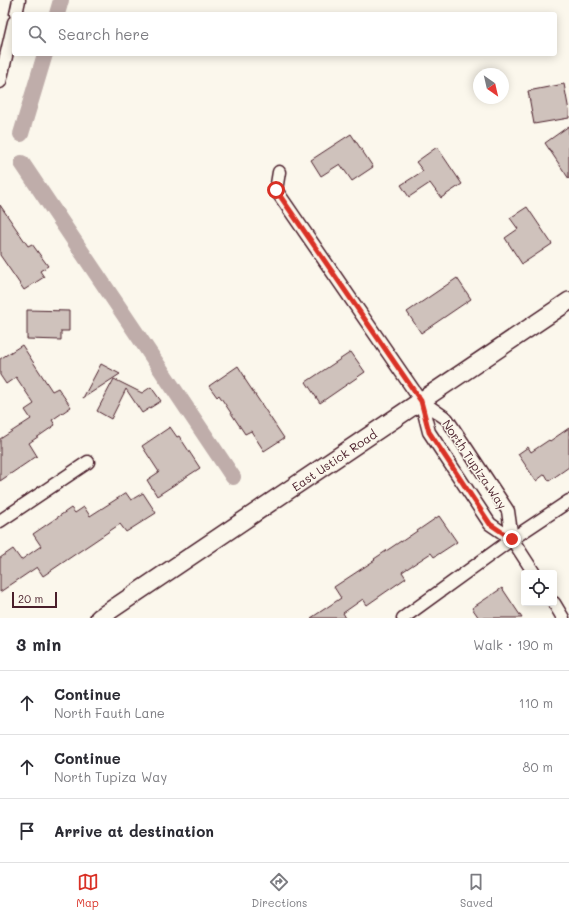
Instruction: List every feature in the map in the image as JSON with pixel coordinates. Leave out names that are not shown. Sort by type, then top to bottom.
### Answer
[{"type":"main road","name":"East Ustick Road","points":[[99,618],[569,301]]},
{"type":"street","points":[[16,12],[19,0]]},
{"type":"street","points":[[0,82],[11,47]]},
{"type":"street","points":[[279,172],[276,190],[421,401]]},
{"type":"street","name":"North Tupiza Way","points":[[421,401],[429,432],[490,524],[512,539],[532,570]]},
{"type":"street","name":"North Tupiza Way","points":[[421,401],[447,420],[508,511],[512,539]]},
{"type":"street","points":[[0,521],[88,462]]},
{"type":"street","points":[[403,618],[512,539],[569,501]]},
{"type":"street","points":[[556,606],[562,618]]},
{"type":"building","points":[[564,84],[569,118],[534,124],[528,91]]},
{"type":"building","points":[[569,126],[569,179],[545,143]]},
{"type":"building","points":[[351,134],[373,167],[352,181],[340,164],[321,176],[311,160]]},
{"type":"building","points":[[437,147],[462,184],[441,198],[430,183],[409,197],[401,185],[423,171],[416,162]]},
{"type":"building","points":[[0,205],[28,246],[32,244],[48,266],[40,271],[44,277],[24,290],[0,255]]},
{"type":"building","points":[[527,207],[552,244],[522,264],[505,238],[518,229],[510,218]]},
{"type":"building","points":[[457,278],[471,299],[421,333],[407,312]]},
{"type":"building","points":[[27,310],[69,311],[69,331],[61,331],[61,340],[27,339]]},
{"type":"building","points":[[22,345],[52,391],[58,388],[71,407],[52,420],[55,425],[29,443],[37,456],[0,481],[0,439],[31,419],[25,410],[34,404],[16,377],[6,384],[0,375],[0,359]]},
{"type":"building","points":[[351,352],[365,372],[320,403],[306,382]]},
{"type":"building","points":[[101,364],[120,374],[83,398]]},
{"type":"building","points":[[238,366],[245,377],[244,378],[284,438],[264,451],[251,431],[245,434],[219,395],[217,397],[209,386]]},
{"type":"building","points":[[114,379],[142,393],[151,387],[161,401],[142,413],[126,389],[111,419],[97,411]]},
{"type":"building","points":[[170,427],[177,437],[179,436],[200,468],[157,496],[147,480],[159,472],[142,446]]},
{"type":"building","points":[[569,428],[569,467],[549,481],[545,474],[536,481],[518,454],[528,447],[531,452]]},
{"type":"building","points":[[126,493],[131,500],[143,493],[156,513],[126,532],[120,524],[43,576],[37,567],[0,592],[0,558],[13,549],[21,560],[41,546],[33,534],[71,508],[75,513],[84,507],[90,516]]},
{"type":"building","points":[[439,516],[457,542],[434,557],[431,553],[402,572],[406,578],[367,605],[363,599],[343,613],[346,618],[311,618],[341,598],[334,587]]},
{"type":"building","points":[[502,588],[522,618],[479,618],[472,608]]},
{"type":"waterway","points":[[58,12],[61,0]]},
{"type":"waterway","points":[[21,134],[44,56]]},
{"type":"waterway","points":[[22,163],[233,477]]},
{"type":"route","points":[[276,190],[421,401],[429,432],[490,524],[512,539]]}]
